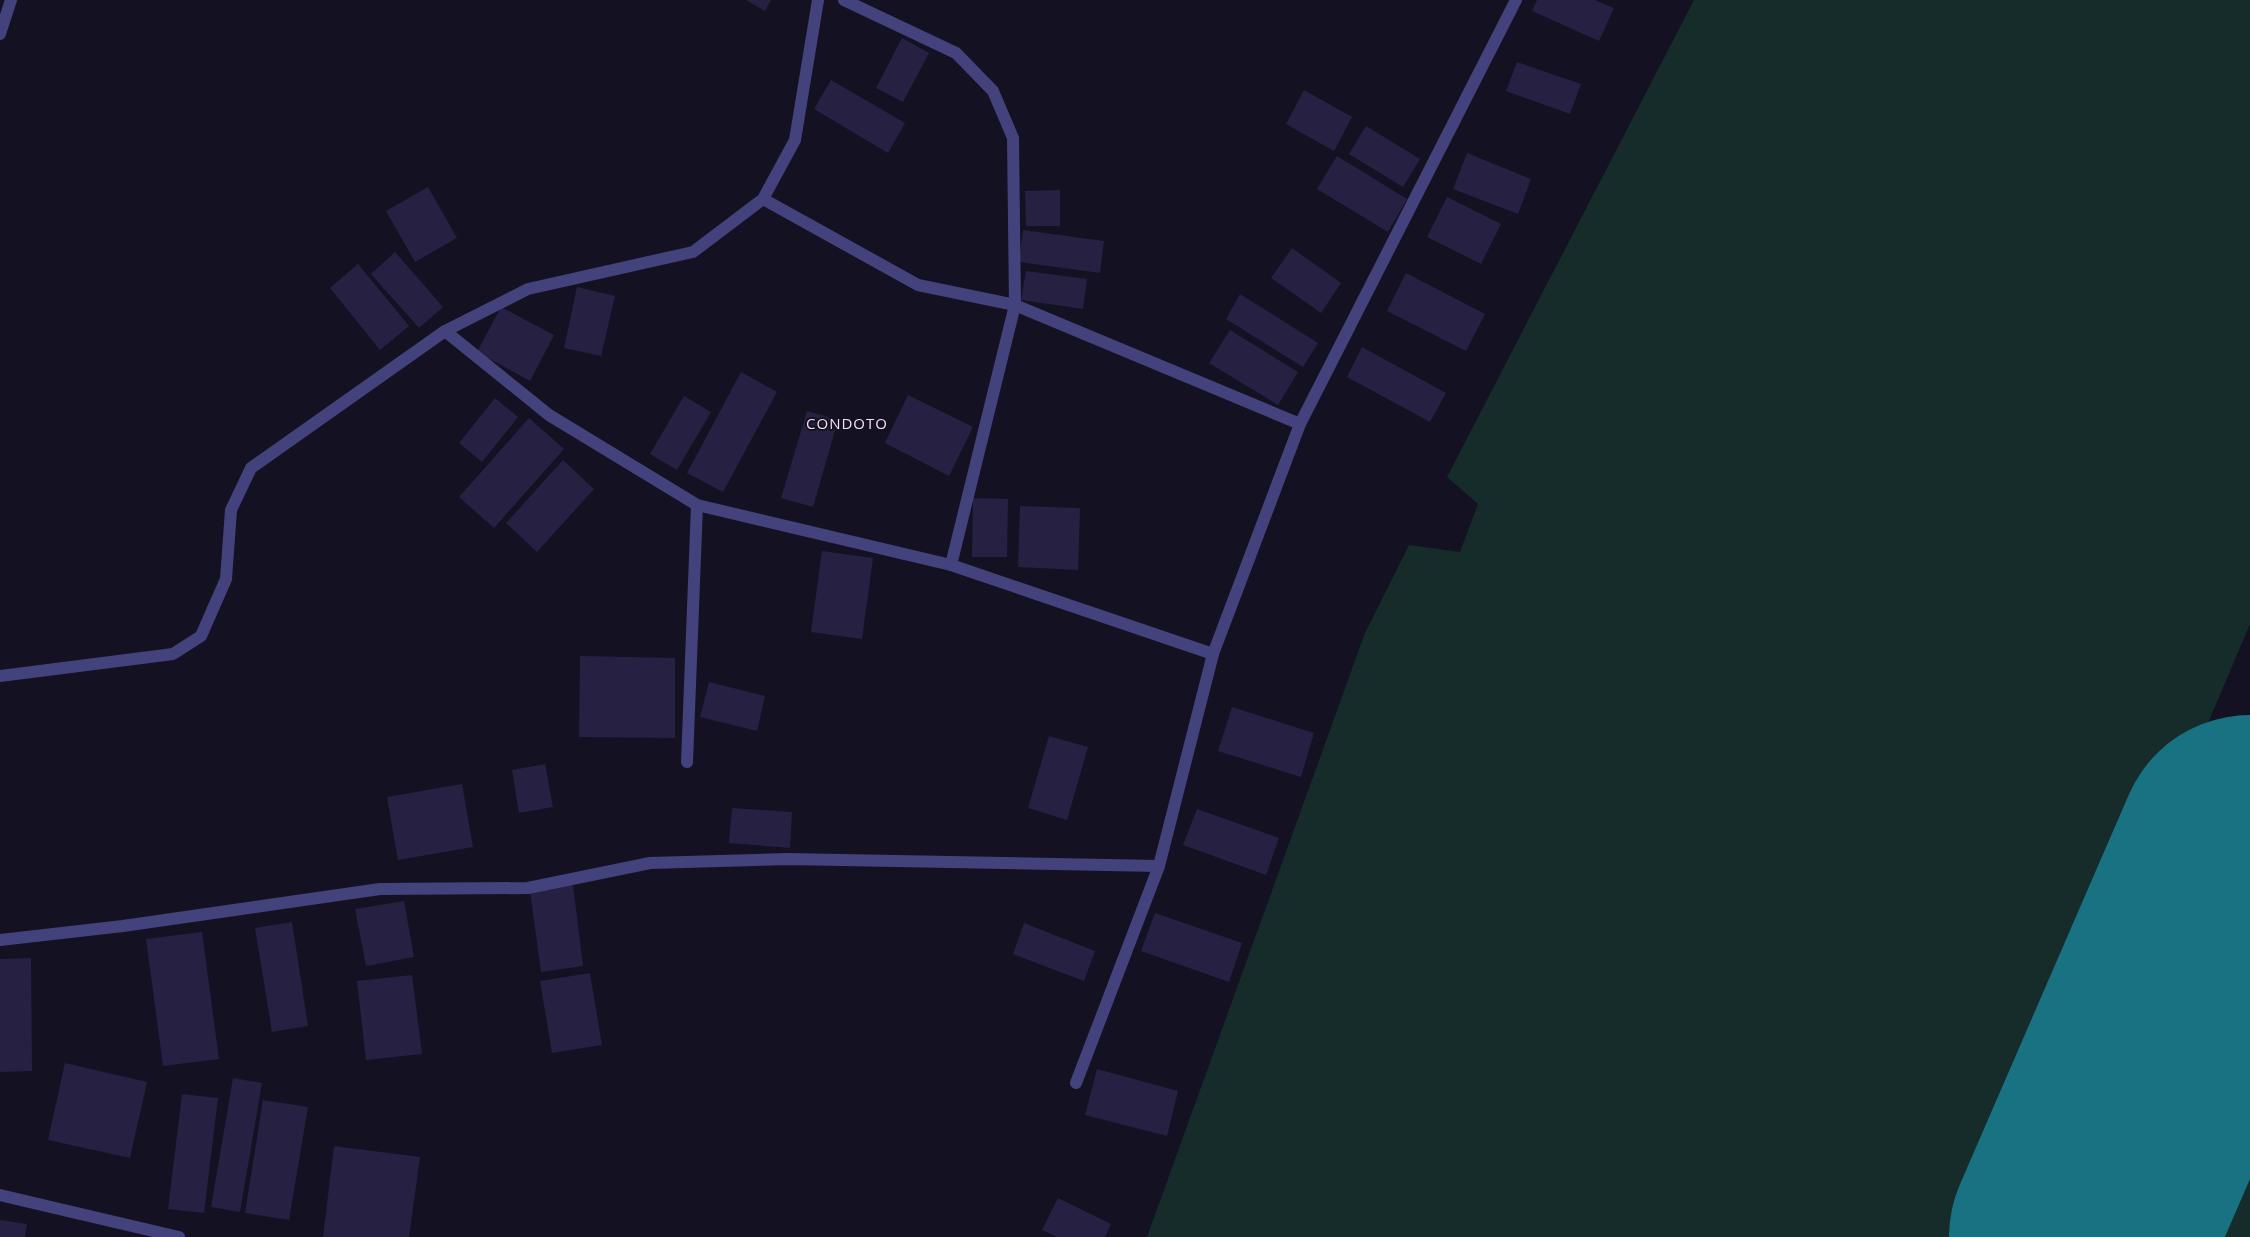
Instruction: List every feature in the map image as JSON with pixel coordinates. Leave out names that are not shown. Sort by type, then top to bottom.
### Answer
[{"type":"street","points":[[0,34],[11,0]]},
{"type":"street","points":[[0,676],[174,654],[202,636],[226,579],[231,510],[251,468],[445,331],[528,288],[693,252],[763,199],[794,140],[818,0]]},
{"type":"street","points":[[844,0],[956,53],[993,91],[1013,138],[1015,305],[951,565]]},
{"type":"street","points":[[1076,1083],[1159,866],[1214,654],[1300,424],[1516,0]]},
{"type":"street","points":[[763,199],[918,285],[1015,305],[1300,424]]},
{"type":"street","points":[[445,331],[549,415],[697,505],[951,565],[1214,654]]},
{"type":"street","points":[[687,762],[697,505]]},
{"type":"street","points":[[0,940],[123,926],[380,889],[528,888],[650,862],[786,859],[1159,866]]},
{"type":"street","points":[[0,1195],[179,1237]]},
{"type":"green space","points":[[1694,0],[2250,0],[2250,624],[1990,1237],[1147,1237],[1365,633],[1409,545],[1460,552],[1478,504],[1447,477]]},
{"type":"green space","points":[[2250,1148],[2250,1237],[2212,1237]]},
{"type":"building","points":[[746,0],[771,0],[765,11]]},
{"type":"building","points":[[1537,0],[1595,0],[1614,8],[1599,41],[1532,11]]},
{"type":"building","points":[[902,38],[929,53],[903,102],[876,88]]},
{"type":"building","points":[[1517,62],[1581,84],[1570,114],[1506,91]]},
{"type":"building","points":[[831,80],[905,123],[888,153],[814,109]]},
{"type":"building","points":[[1304,90],[1352,117],[1334,151],[1286,124]]},
{"type":"building","points":[[1366,126],[1420,159],[1403,187],[1349,154]]},
{"type":"building","points":[[1467,153],[1531,179],[1518,214],[1453,189]]},
{"type":"building","points":[[1337,156],[1407,199],[1388,232],[1317,189]]},
{"type":"building","points":[[428,187],[457,238],[415,262],[386,211]]},
{"type":"building","points":[[1060,190],[1060,226],[1026,226],[1025,191]]},
{"type":"building","points":[[1447,197],[1501,224],[1481,264],[1427,237]]},
{"type":"building","points":[[1023,230],[1104,241],[1100,273],[1019,262]]},
{"type":"building","points":[[1292,248],[1341,283],[1321,313],[1271,278]]},
{"type":"building","points":[[395,252],[443,307],[419,328],[371,274]]},
{"type":"building","points":[[358,264],[409,326],[380,350],[330,288]]},
{"type":"building","points":[[1026,271],[1087,279],[1083,309],[1021,300]]},
{"type":"building","points":[[1406,273],[1485,314],[1466,351],[1387,311]]},
{"type":"building","points":[[577,287],[615,296],[601,356],[564,348]]},
{"type":"building","points":[[1240,294],[1318,343],[1303,367],[1226,319]]},
{"type":"building","points":[[501,307],[554,335],[530,381],[477,352]]},
{"type":"building","points":[[1230,330],[1298,372],[1278,405],[1209,363]]},
{"type":"building","points":[[1362,347],[1446,393],[1430,422],[1347,377]]},
{"type":"building","points":[[741,372],[777,392],[723,492],[687,473]]},
{"type":"building","points":[[908,395],[973,427],[949,476],[885,443]]},
{"type":"building","points":[[684,396],[711,412],[677,470],[650,454]]},
{"type":"building","points":[[495,398],[518,417],[482,462],[459,443]]},
{"type":"building","points":[[807,411],[838,420],[813,507],[781,498]]},
{"type":"building","points":[[529,418],[564,449],[494,528],[459,497]]},
{"type":"building","points":[[563,460],[594,489],[537,552],[506,523]]},
{"type":"building","points":[[973,498],[1008,499],[1007,557],[972,557]]},
{"type":"building","points":[[1020,506],[1080,508],[1078,570],[1018,567]]},
{"type":"building","points":[[822,551],[873,558],[862,639],[811,632]]},
{"type":"building","points":[[580,656],[675,658],[675,738],[579,737]]},
{"type":"building","points":[[709,682],[765,696],[757,731],[700,717]]},
{"type":"building","points":[[1232,707],[1314,733],[1301,777],[1218,751]]},
{"type":"building","points":[[1049,736],[1088,747],[1067,820],[1028,808]]},
{"type":"building","points":[[545,764],[553,807],[519,813],[512,770]]},
{"type":"building","points":[[462,784],[473,847],[398,860],[387,797]]},
{"type":"building","points":[[732,808],[792,812],[790,848],[729,843]]},
{"type":"building","points":[[1197,809],[1279,838],[1266,875],[1183,845]]},
{"type":"building","points":[[573,885],[583,966],[541,972],[530,891]]},
{"type":"building","points":[[404,901],[414,957],[366,966],[355,909]]},
{"type":"building","points":[[1155,913],[1242,943],[1229,982],[1141,951]]},
{"type":"building","points":[[292,922],[308,1026],[272,1032],[255,928]]},
{"type":"building","points":[[1024,923],[1095,951],[1084,981],[1013,954]]},
{"type":"building","points":[[202,932],[219,1059],[163,1066],[146,939]]},
{"type":"building","points":[[31,958],[32,1071],[0,1072],[0,959]]},
{"type":"building","points":[[590,973],[602,1045],[552,1053],[540,981]]},
{"type":"building","points":[[412,975],[422,1054],[366,1060],[357,981]]},
{"type":"building","points":[[65,1063],[147,1082],[130,1158],[48,1140]]},
{"type":"building","points":[[1097,1069],[1178,1091],[1167,1136],[1085,1115]]},
{"type":"building","points":[[233,1078],[262,1083],[240,1212],[211,1207]]},
{"type":"building","points":[[182,1094],[218,1098],[204,1213],[168,1209]]},
{"type":"building","points":[[263,1100],[308,1107],[289,1220],[245,1213]]},
{"type":"building","points":[[334,1146],[420,1157],[409,1237],[323,1237]]},
{"type":"building","points":[[1058,1198],[1111,1224],[1105,1237],[1057,1237],[1042,1230]]},
{"type":"building","points":[[0,1220],[27,1224],[25,1237],[0,1237]]},
{"type":"runway","points":[[2081,1237],[2250,847]]},
{"type":"district","name":"CONDOTO","points":[[847,424]]}]
